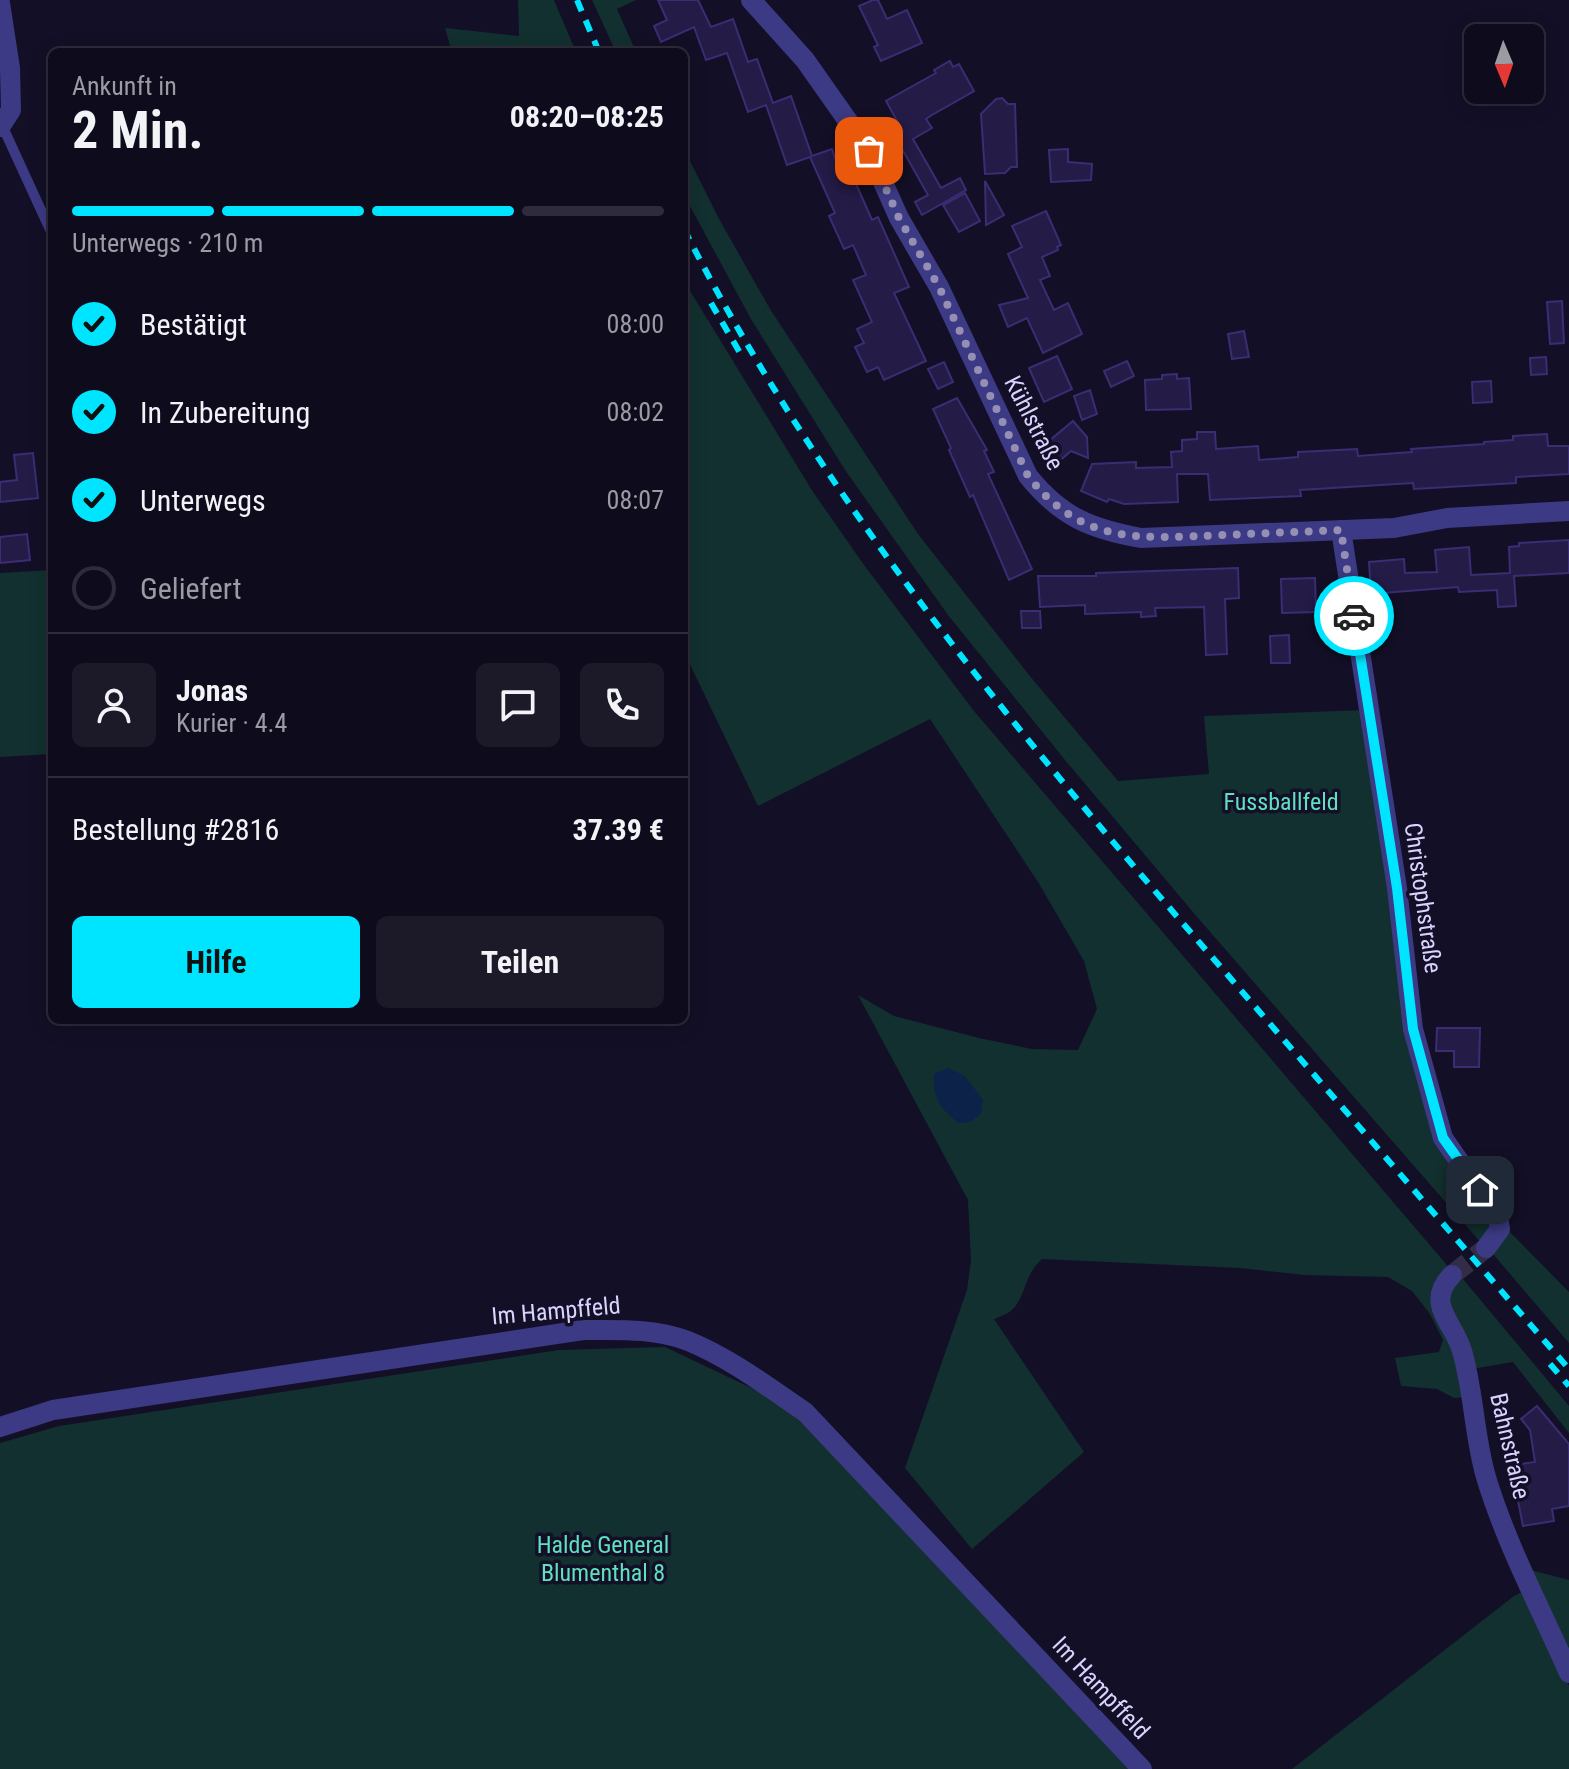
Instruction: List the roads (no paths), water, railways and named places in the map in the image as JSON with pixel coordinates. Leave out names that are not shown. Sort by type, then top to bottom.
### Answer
[{"type":"street","name":"Kühlstraße","points":[[751,0],[769,16],[805,60],[869,151],[899,218],[939,287],[1028,476],[1044,496],[1071,517],[1106,532],[1141,538],[1394,528],[1447,518],[1569,511]]},
{"type":"street","points":[[0,3],[10,68],[11,110],[1,126]]},
{"type":"street","name":"Christophstraße","points":[[1341,530],[1397,888],[1413,1029],[1443,1138],[1498,1217],[1500,1229],[1486,1248]]},
{"type":"street","name":"Bahnstraße","points":[[1452,1275],[1440,1291],[1439,1300],[1462,1348],[1477,1440],[1487,1478],[1503,1523],[1569,1673]]},
{"type":"street","name":"Im Hampffeld","points":[[0,1427],[53,1410],[583,1330],[636,1330],[687,1341],[751,1375],[805,1412],[1142,1769]]},
{"type":"lane","points":[[1,126],[48,226]]},
{"type":"water","points":[[948,1068],[965,1076],[983,1100],[981,1114],[970,1122],[958,1123],[942,1108],[936,1096],[934,1074]]},
{"type":"tunnel","points":[[1452,1275],[1486,1248]]},
{"type":"railway","points":[[577,0],[597,48]]},
{"type":"railway","points":[[688,236],[738,328],[797,425],[859,518],[994,698],[1138,872],[1569,1369]]},
{"type":"railway","points":[[711,303],[743,358]]},
{"type":"railway","points":[[1550,1364],[1569,1386]]},
{"type":"park label","name":"Fussballfeld","points":[[1281,802]]},
{"type":"park label","name":"Halde General Blumenthal 8","points":[[603,1559]]}]
